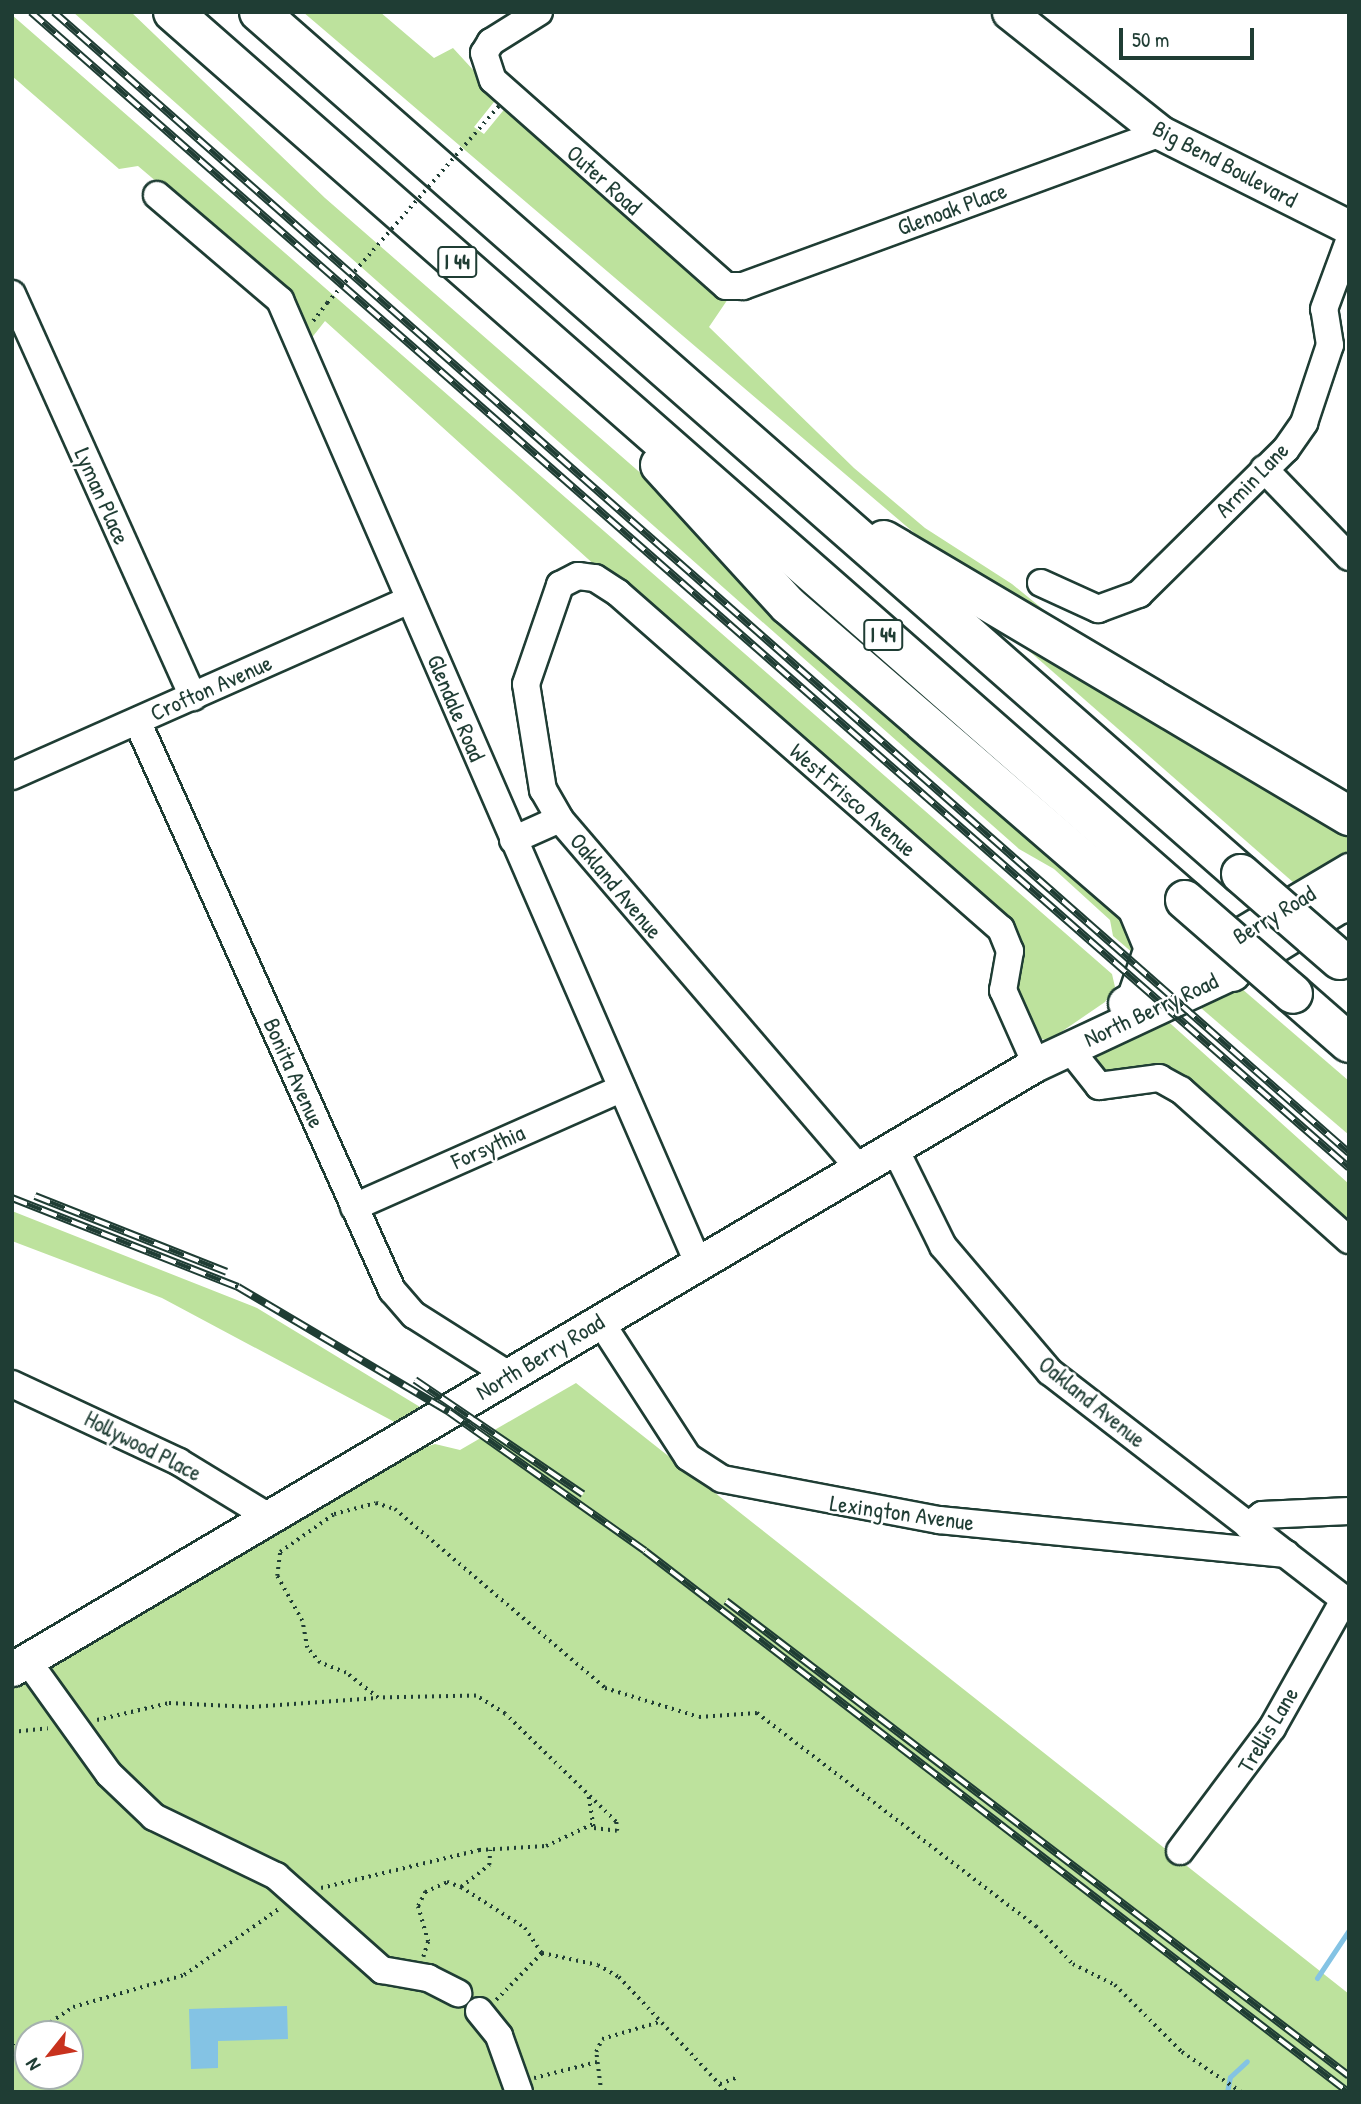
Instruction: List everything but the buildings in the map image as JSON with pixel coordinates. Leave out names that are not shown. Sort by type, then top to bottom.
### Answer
[{"type":"highway","name":"I 44","points":[[173,12],[1349,1043]]},
{"type":"highway","name":"I 44","points":[[259,12],[1344,964]]},
{"type":"highway","points":[[580,369],[730,547],[788,605],[1136,905],[1215,965]]},
{"type":"highway","points":[[816,501],[1349,816]]},
{"type":"highway","points":[[1136,905],[1154,948],[1139,995]]},
{"type":"main road","name":"Big Bend Boulevard","points":[[1009,12],[1161,133],[1349,227]]},
{"type":"main road","name":"Berry Road","points":[[1215,965],[1347,893]]},
{"type":"main road","name":"North Berry Road","points":[[1068,1047],[1139,995],[1215,965]]},
{"type":"main road","name":"North Berry Road","points":[[20,1665],[699,1265],[858,1167],[895,1149],[1036,1064],[1215,965]]},
{"type":"street","name":"Outer Road","points":[[539,12],[502,32],[484,53],[493,80],[712,280],[743,286]]},
{"type":"street","name":"Glenoak Place","points":[[743,286],[1161,133]]},
{"type":"street","name":"Glendale Road","points":[[157,194],[280,300],[699,1265]]},
{"type":"street","name":"Armin Lane","points":[[1041,583],[1069,600],[1098,609],[1115,606],[1156,580],[1265,469],[1304,422],[1330,345],[1325,309],[1349,242]]},
{"type":"street","name":"Lyman Place","points":[[12,294],[192,697]]},
{"type":"street","points":[[1265,469],[1349,556]]},
{"type":"street","name":"Oakland Avenue","points":[[595,578],[578,576],[560,585],[526,684],[543,790],[560,819],[858,1167]]},
{"type":"street","name":"West Frisco Avenue","points":[[595,578],[1001,929],[1010,951],[1003,990],[1036,1064]]},
{"type":"street","name":"Crofton Avenue","points":[[12,776],[410,600]]},
{"type":"street","name":"Bonita Avenue","points":[[137,721],[354,1207],[403,1305],[510,1376]]},
{"type":"street","points":[[513,840],[560,819]]},
{"type":"street","points":[[1068,1047],[1100,1086],[1159,1078],[1181,1090],[1349,1240]]},
{"type":"street","name":"Forsythia","points":[[354,1207],[622,1088]]},
{"type":"street","name":"Oakland Avenue","points":[[895,1149],[943,1246],[1010,1330],[1050,1372],[1346,1601]]},
{"type":"street","name":"Lexington Avenue","points":[[600,1321],[688,1457],[722,1479],[939,1520],[1286,1554]]},
{"type":"street","name":"Hollywood Place","points":[[12,1384],[179,1462],[269,1517]]},
{"type":"street","points":[[1248,1526],[1262,1515],[1349,1511]]},
{"type":"street","name":"Trellis Lane","points":[[1180,1851],[1243,1772],[1346,1601]]},
{"type":"street","points":[[20,1665],[154,1817],[286,1883],[382,1969],[428,1978],[458,1993]]},
{"type":"street","points":[[480,2013],[499,2036],[518,2087]]},
{"type":"path","points":[[327,303],[499,106]]},
{"type":"path","points":[[378,1698],[312,1656],[302,1621],[277,1576],[280,1552],[302,1534],[334,1514],[376,1503],[405,1518],[604,1688],[699,1717],[757,1713],[1036,1926],[1073,1964],[1115,1985],[1161,2035],[1240,2091]]},
{"type":"path","points":[[12,1732],[71,1725],[169,1703],[252,1707],[378,1698],[476,1696],[505,1714],[616,1822],[617,1831],[597,1831],[589,1797]]},
{"type":"path","points":[[461,1886],[489,1865],[490,1850]]},
{"type":"path","points":[[382,1969],[394,1958],[428,1951],[418,1919],[425,1892],[447,1882],[461,1886],[525,1928],[542,1953],[598,1965],[619,1977],[727,2092]]},
{"type":"path","points":[[480,2013],[542,1953]]},
{"type":"path","points":[[601,2092],[597,2062],[602,2039],[659,2022]]},
{"type":"path","points":[[518,2087],[597,2062]]},
{"type":"path","points":[[720,2084],[736,2078]]},
{"type":"green space","points":[[73,12],[131,12],[325,198],[652,483],[1125,913],[1141,960],[1113,936],[1110,920],[1054,869],[1019,849]]},
{"type":"green space","points":[[303,12],[380,12],[434,58],[453,48],[498,97],[474,127],[484,134],[507,106],[694,278],[730,296],[709,327],[854,468],[925,528],[1012,584],[1098,654],[926,543]]},
{"type":"green space","points":[[12,15],[1112,974],[1115,987],[1105,1002],[1048,1041],[1036,1037],[1012,996],[1019,949],[325,321],[310,340],[270,278],[138,166],[119,169],[12,76]]},
{"type":"green space","points":[[1003,628],[1349,829],[1349,862],[1302,890]]},
{"type":"green space","points":[[1234,982],[1349,1081],[1349,1135],[1194,1002]]},
{"type":"green space","points":[[1162,1016],[1349,1184],[1349,1230],[1177,1076],[1114,1078],[1093,1066],[1093,1053]]},
{"type":"green space","points":[[12,1211],[257,1308],[425,1410],[402,1426],[162,1298],[12,1241]]},
{"type":"green space","points":[[576,1383],[1349,1994],[1349,2092],[12,2092],[12,1687],[406,1453],[435,1444],[460,1450]]},
{"type":"water","points":[[287,2006],[288,2039],[218,2041],[218,2068],[191,2069],[189,2009]]},
{"type":"waterway","points":[[1317,1978],[1349,1930]]},
{"type":"waterway","points":[[1227,2092],[1230,2077],[1247,2061]]},
{"type":"railway","points":[[31,12],[1349,1168]]},
{"type":"railway","points":[[54,12],[1349,1153]]},
{"type":"railway","points":[[35,1196],[227,1272]]},
{"type":"railway","points":[[12,1198],[238,1287],[449,1412],[645,1551],[1348,2092]]},
{"type":"railway","points":[[415,1380],[583,1494]]},
{"type":"railway","points":[[726,1601],[1349,2076]]}]
